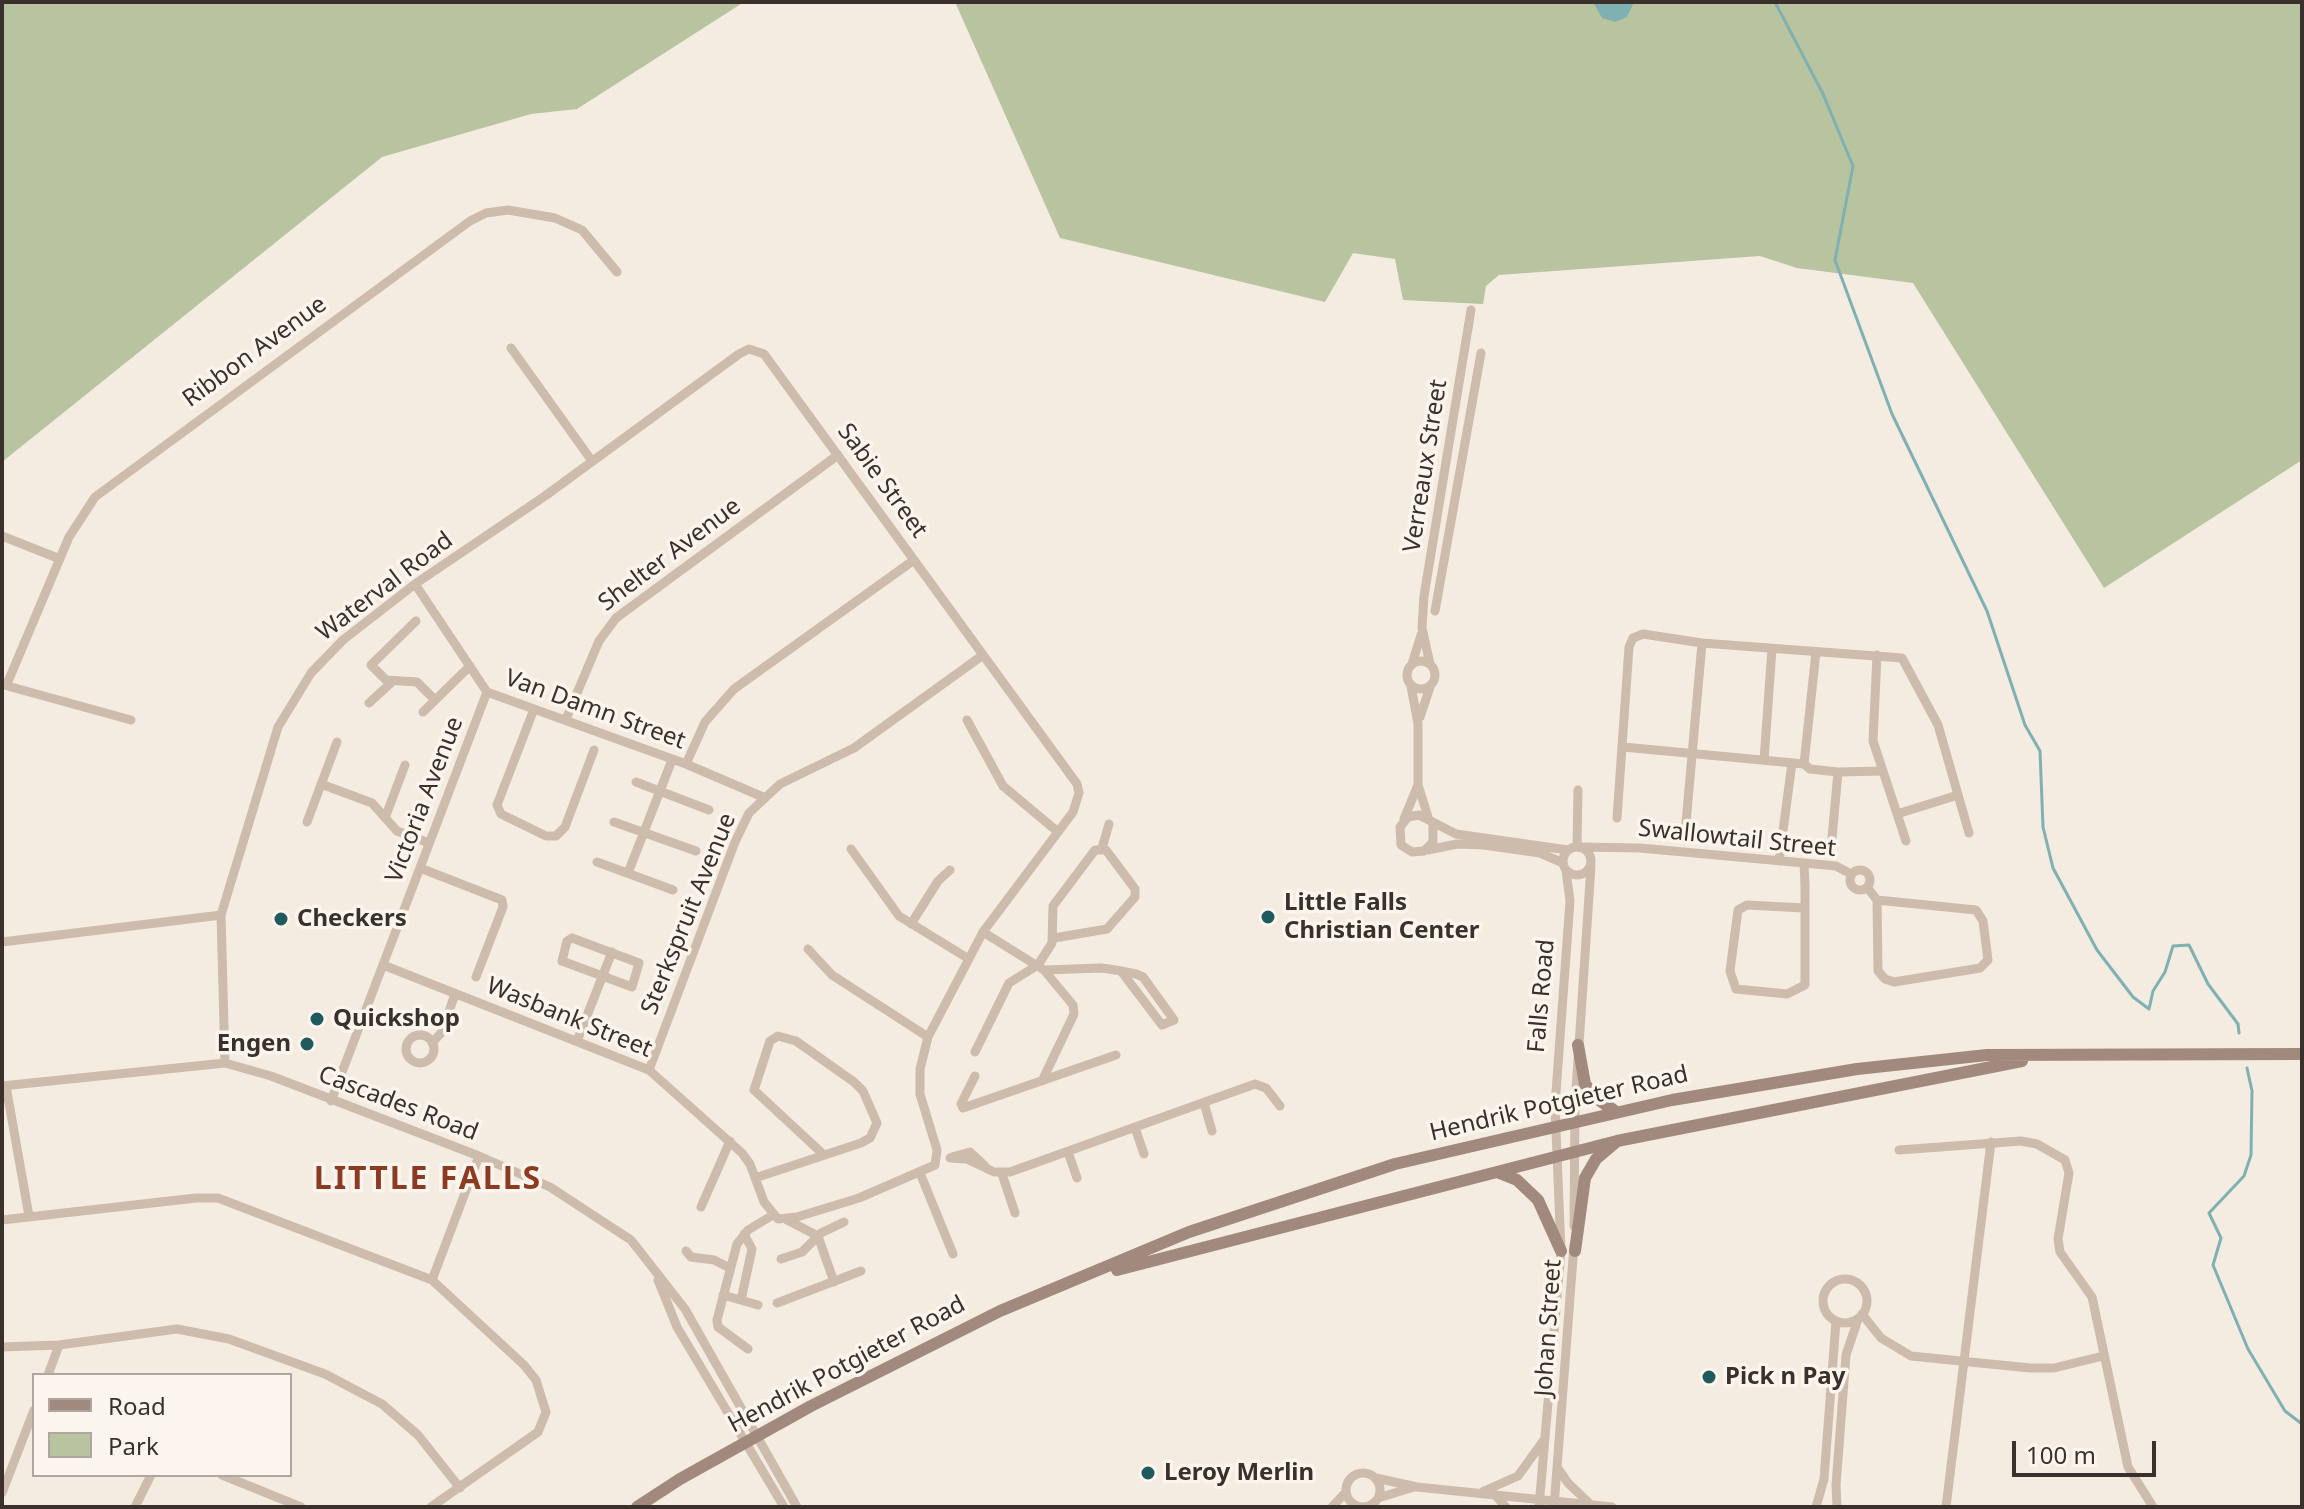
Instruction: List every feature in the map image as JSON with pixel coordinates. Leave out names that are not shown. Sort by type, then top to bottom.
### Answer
[{"type":"main road","points":[[1578,1045],[1585,1084],[1595,1097],[1616,1112]]},
{"type":"main road","name":"Hendrik Potgieter Road","points":[[1086,1278],[1617,1141],[2061,1054]]},
{"type":"main road","name":"Hendrik Potgieter Road","points":[[637,1507],[756,1437],[986,1318],[1189,1232],[1287,1197],[1395,1164],[1575,1120],[1857,1069],[1987,1055],[2302,1054]]},
{"type":"main road","points":[[1568,1251],[1585,1178],[1596,1159],[1617,1141]]},
{"type":"main road","points":[[1497,1172],[1517,1180],[1538,1200],[1568,1251]]},
{"type":"street","name":"Ribbon Avenue","points":[[4,684],[86,508],[105,487],[470,221],[486,213],[508,210],[555,218],[582,230],[617,272]]},
{"type":"street","name":"Verreaux Street","points":[[1412,664],[1422,628],[1424,596],[1471,310]]},
{"type":"street","points":[[511,348],[592,461]]},
{"type":"street","name":"Sabie Street","points":[[739,354],[749,349],[764,354],[1077,784],[1078,801],[983,932],[928,1037],[920,1069],[920,1094],[927,1127],[937,1150],[937,1161]]},
{"type":"street","points":[[1435,611],[1481,353]]},
{"type":"street","name":"Waterval Road","points":[[225,1063],[221,915],[278,727],[311,673],[343,640],[415,584],[739,354]]},
{"type":"street","name":"Shelter Avenue","points":[[566,719],[599,641],[616,618],[838,455]]},
{"type":"street","points":[[2,536],[60,559]]},
{"type":"street","points":[[686,764],[705,722],[734,689],[914,560]]},
{"type":"street","name":"Van Damn Street","points":[[415,584],[487,692],[686,764],[763,797]]},
{"type":"street","points":[[416,621],[371,663],[383,678],[417,682],[435,700]]},
{"type":"street","name":"Verreaux Street","points":[[1422,628],[1430,664]]},
{"type":"street","points":[[1617,818],[1633,638],[1643,634],[1702,643],[1902,658],[1938,725],[1969,833]]},
{"type":"street","points":[[1686,823],[1702,643]]},
{"type":"street","points":[[1764,760],[1772,649]]},
{"type":"street","points":[[1804,764],[1816,652]]},
{"type":"street","name":"Sterkspruit Avenue","points":[[649,1070],[735,842],[749,813],[780,784],[872,736],[983,655]]},
{"type":"street","points":[[1877,655],[1873,741],[1906,841]]},
{"type":"street","points":[[1418,724],[1436,675],[1430,664],[1421,661],[1412,664],[1407,677],[1418,724],[1418,785],[1435,837],[1424,851]]},
{"type":"street","points":[[423,712],[470,666]]},
{"type":"street","points":[[369,703],[393,681]]},
{"type":"street","points":[[4,684],[131,720]]},
{"type":"street","points":[[1411,686],[1418,690],[1430,687]]},
{"type":"street","name":"Victoria Avenue","points":[[331,1101],[487,692]]},
{"type":"street","points":[[534,709],[497,805],[501,814],[546,836],[556,836],[565,827],[594,750]]},
{"type":"street","points":[[967,720],[1003,786],[1058,832]]},
{"type":"street","points":[[307,822],[337,742]]},
{"type":"street","points":[[1623,747],[1804,764],[1810,769],[1838,772],[1882,771]]},
{"type":"street","points":[[628,873],[672,760]]},
{"type":"street","points":[[1779,861],[1792,763]]},
{"type":"street","points":[[385,818],[405,765]]},
{"type":"street","points":[[1832,838],[1838,772]]},
{"type":"street","points":[[636,782],[709,810]]},
{"type":"street","points":[[321,784],[372,803],[397,831],[429,843]]},
{"type":"street","points":[[1418,785],[1398,833],[1401,845],[1412,852],[1457,844],[1484,845],[1540,853],[1564,867],[1575,848],[1578,790]]},
{"type":"street","points":[[1897,814],[1958,795]]},
{"type":"street","points":[[1403,821],[1419,815],[1431,823]]},
{"type":"street","points":[[614,822],[696,851]]},
{"type":"street","name":"Swallowtail Street","points":[[1431,823],[1485,839],[1836,866],[1851,874]]},
{"type":"street","points":[[1102,848],[1109,824]]},
{"type":"street","points":[[1054,938],[1107,929],[1135,897],[1135,889],[1102,848]]},
{"type":"street","points":[[1041,967],[1054,938],[1053,906],[1095,850],[1102,848]]},
{"type":"street","points":[[1575,848],[1589,853],[1591,864]]},
{"type":"street","name":"Swallowtail Street","points":[[1564,867],[1580,875],[1591,864],[1618,848]]},
{"type":"street","points":[[851,849],[888,902],[911,924],[969,959]]},
{"type":"street","points":[[597,862],[673,890]]},
{"type":"street","points":[[1804,863],[1805,979],[1800,990],[1787,994],[1736,989],[1730,971],[1738,910],[1747,905],[1804,908]]},
{"type":"street","name":"Falls Road","points":[[1573,1152],[1591,864]]},
{"type":"street","name":"Falls Road","points":[[1556,1157],[1557,1039],[1570,901],[1564,867]]},
{"type":"street","points":[[420,868],[502,900],[503,907],[476,977]]},
{"type":"street","points":[[911,924],[938,881],[950,870]]},
{"type":"street","points":[[1860,870],[1866,872],[1870,878],[1867,887],[1858,890],[1852,887],[1851,874],[1860,870]]},
{"type":"street","points":[[1867,887],[1877,900],[1878,971],[1885,979],[1894,982],[1980,968],[1988,960],[1983,921],[1976,910],[1877,900]]},
{"type":"street","points":[[2,942],[221,915]]},
{"type":"street","points":[[983,932],[1041,967],[1073,1005],[1074,1014],[1042,1081]]},
{"type":"street","points":[[572,938],[612,952],[639,963],[633,985],[562,961],[567,941],[572,938]]},
{"type":"street","points":[[808,949],[832,975],[928,1037]]},
{"type":"street","points":[[577,1041],[612,952]]},
{"type":"street","points":[[1565,953],[1583,954]]},
{"type":"street","name":"Wasbank Street","points":[[383,965],[649,1070],[730,1141],[750,1164],[773,1215]]},
{"type":"street","points":[[975,1052],[1009,983],[1041,967],[1101,968],[1121,971],[1149,982],[1174,1020],[1162,1025],[1121,971]]},
{"type":"street","points":[[432,1043],[442,1032],[455,994]]},
{"type":"street","points":[[755,1178],[824,1155],[870,1138],[875,1131],[876,1117],[863,1091],[854,1082],[796,1041],[778,1036],[770,1041],[754,1090],[824,1155]]},
{"type":"street","points":[[975,1076],[961,1104],[963,1108],[1116,1055]]},
{"type":"street","name":"Cascades Road","points":[[4,1086],[225,1063],[271,1076],[479,1156],[550,1187],[631,1240],[685,1309],[797,1507]]},
{"type":"street","points":[[786,1220],[859,1198],[920,1173],[937,1161],[950,1158],[967,1159],[1002,1174],[1258,1084],[1266,1088],[1280,1106]]},
{"type":"street","points":[[4,1086],[29,1216]]},
{"type":"street","points":[[1204,1103],[1212,1131]]},
{"type":"street","points":[[1135,1128],[1144,1154]]},
{"type":"street","points":[[701,1207],[730,1141]]},
{"type":"street","points":[[1899,1150],[1991,1142],[2037,1144],[2065,1160],[2069,1173],[2058,1239],[2060,1252],[2092,1297],[2128,1467],[2150,1505]]},
{"type":"street","points":[[1946,1507],[1991,1142]]},
{"type":"street","points":[[1068,1152],[1077,1178]]},
{"type":"street","name":"Johan Street","points":[[1554,1504],[1573,1152]]},
{"type":"street","points":[[432,1280],[479,1156]]},
{"type":"street","name":"Johan Street","points":[[1539,1503],[1568,1251],[1556,1157]]},
{"type":"street","points":[[920,1173],[953,1254]]},
{"type":"street","points":[[1002,1174],[1015,1213]]},
{"type":"street","points":[[2,1220],[218,1198],[432,1280],[536,1380],[546,1412],[538,1432],[431,1507]]},
{"type":"street","points":[[748,1349],[717,1324],[730,1268],[744,1234],[773,1215],[818,1236],[834,1282]]},
{"type":"street","points":[[781,1259],[806,1249],[818,1236],[844,1222]]},
{"type":"street","points":[[741,1300],[752,1249],[744,1234]]},
{"type":"street","points":[[686,1251],[691,1257],[714,1260],[730,1268]]},
{"type":"street","name":"Cascades Road","points":[[653,1270],[677,1327],[784,1507]]},
{"type":"street","points":[[777,1303],[861,1271]]},
{"type":"street","points":[[1816,1507],[1824,1479],[1836,1321],[1825,1307],[1824,1298],[1829,1287],[1839,1280],[1857,1282],[1865,1291],[1867,1303],[1846,1355],[1837,1507]]},
{"type":"street","points":[[723,1295],[758,1305]]},
{"type":"street","points":[[1860,1316],[1896,1350],[1911,1356],[2054,1368],[2103,1356]]},
{"type":"street","points":[[1836,1321],[1847,1322],[1860,1316]]},
{"type":"street","points":[[2,1347],[59,1345],[177,1329],[229,1339],[325,1374],[382,1404],[418,1435],[460,1488]]},
{"type":"street","points":[[49,1373],[59,1345]]},
{"type":"street","points":[[2,1493],[32,1415]]},
{"type":"street","points":[[1481,1493],[1518,1476],[1545,1437]]},
{"type":"street","points":[[1557,1467],[1583,1505]]},
{"type":"street","points":[[1332,1507],[1346,1492],[1349,1481],[1356,1474],[1367,1473],[1417,1487],[1494,1494],[1539,1503],[1612,1507]]},
{"type":"street","points":[[135,1507],[150,1477]]},
{"type":"street","points":[[227,1477],[301,1507]]},
{"type":"street","points":[[1376,1478],[1380,1488],[1378,1498]]},
{"type":"street","points":[[1346,1492],[1353,1506],[1370,1505],[1378,1498],[1417,1487]]},
{"type":"street","points":[[1494,1494],[1506,1507]]},
{"type":"green space","points":[[2,2],[744,2],[577,109],[531,114],[382,157],[2,462]]},
{"type":"green space","points":[[955,2],[2302,2],[2302,460],[2104,588],[1913,283],[1797,268],[1760,256],[1499,275],[1486,286],[1483,304],[1403,300],[1395,259],[1353,253],[1325,302],[1060,238]]},
{"type":"water","points":[[1593,2],[1634,2],[1627,17],[1615,22],[1602,18]]},
{"type":"waterway","points":[[1775,2],[1823,94],[1853,166],[1835,260],[1892,414],[1987,611],[2025,725],[2040,751],[2043,827],[2053,868],[2097,950],[2133,997],[2149,1009],[2153,991],[2165,972],[2173,946],[2189,945],[2208,984],[2238,1024],[2239,1033]]},
{"type":"waterway","points":[[2247,1068],[2252,1091],[2251,1155],[2244,1176],[2209,1213],[2221,1238],[2213,1265],[2248,1349],[2285,1411],[2302,1424]]},
{"type":"place","name":"Little Falls Christian Center","points":[[1268,917]]},
{"type":"place","name":"Checkers","points":[[281,919]]},
{"type":"place","name":"Quickshop","points":[[317,1019]]},
{"type":"place","name":"Engen","points":[[307,1044]]},
{"type":"place","name":"Pick n Pay","points":[[1709,1377]]},
{"type":"place","name":"Leroy Merlin","points":[[1148,1473]]},
{"type":"district","name":"LITTLE FALLS","points":[[428,1180]]}]
